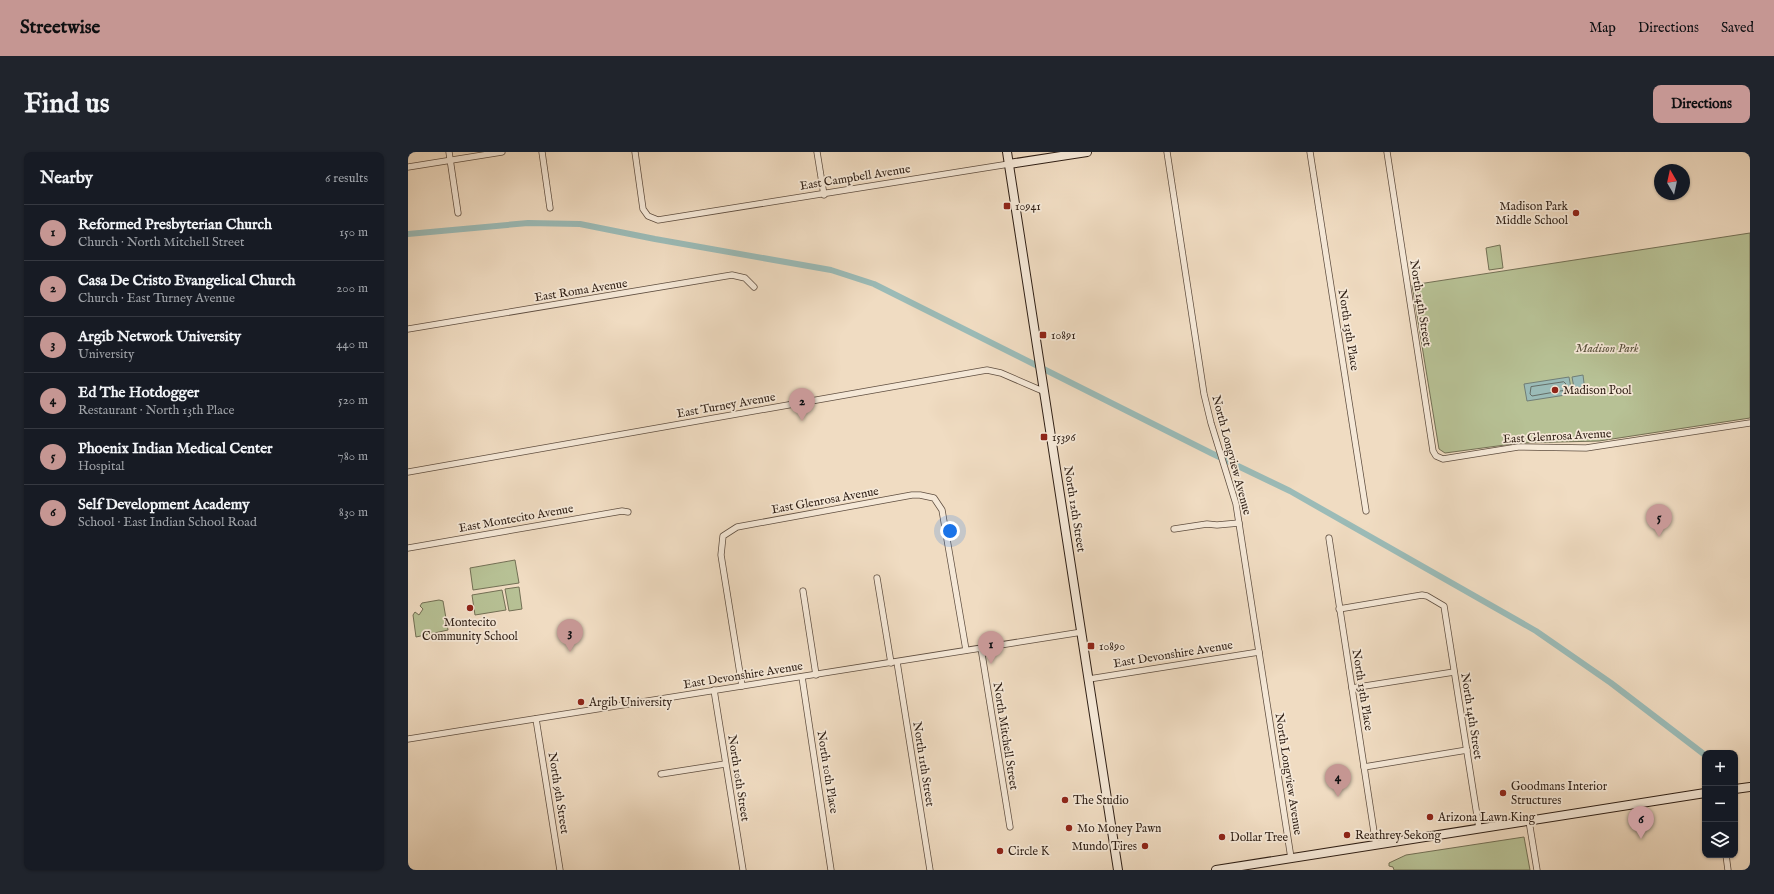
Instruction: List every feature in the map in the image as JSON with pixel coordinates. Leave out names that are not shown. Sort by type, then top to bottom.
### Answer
[{"type":"street","points":[[449,152],[458,213]]},
{"type":"street","points":[[408,167],[502,152]]},
{"type":"street","points":[[542,152],[550,208]]},
{"type":"street","name":"East Campbell Avenue","points":[[635,152],[642,205],[646,214],[650,218],[658,220],[1087,152]]},
{"type":"street","points":[[817,152],[824,194]]},
{"type":"street","name":"North 12th Street","points":[[1007,152],[1118,870]]},
{"type":"street","name":"North Longview Avenue","points":[[1166,152],[1204,394],[1218,449],[1236,504],[1291,858]]},
{"type":"street","name":"North 13th Place","points":[[1310,152],[1366,511]]},
{"type":"street","name":"North 14th Street","points":[[1387,152],[1433,451],[1436,456]]},
{"type":"street","name":"East Roma Avenue","points":[[408,330],[658,289],[732,275],[745,278],[754,287]]},
{"type":"street","name":"East Turney Avenue","points":[[408,472],[987,370],[1001,372],[1045,392]]},
{"type":"street","name":"East Glenrosa Avenue","points":[[1436,456],[1442,459],[1518,447],[1586,448],[1750,423]]},
{"type":"street","name":"East Glenrosa Avenue","points":[[742,686],[721,555],[723,536],[737,527],[912,495],[934,498],[945,517],[966,650]]},
{"type":"street","name":"East Montecito Avenue","points":[[408,548],[622,511],[628,512]]},
{"type":"street","points":[[1174,528],[1207,524],[1217,525],[1239,523]]},
{"type":"street","name":"North 13th Place","points":[[1329,538],[1376,844]]},
{"type":"street","points":[[877,578],[891,662]]},
{"type":"street","points":[[803,591],[816,674]]},
{"type":"street","name":"North 14th Street","points":[[1339,609],[1422,596],[1427,596],[1444,606],[1479,828]]},
{"type":"street","name":"East Devonshire Avenue","points":[[408,738],[1082,632]]},
{"type":"street","name":"North Mitchell Street","points":[[980,648],[1010,827]]},
{"type":"street","name":"East Devonshire Avenue","points":[[1089,679],[1259,652]]},
{"type":"street","name":"North 11th Street","points":[[897,662],[930,870]]},
{"type":"street","points":[[1352,688],[1454,672]]},
{"type":"street","name":"North 10th Place","points":[[802,677],[831,870]]},
{"type":"street","name":"North 10th Street","points":[[714,690],[743,870]]},
{"type":"street","name":"North 9th Street","points":[[536,719],[560,870]]},
{"type":"street","points":[[1364,767],[1467,750]]},
{"type":"street","points":[[661,774],[725,764]]},
{"type":"street","points":[[1738,789],[1750,787]]},
{"type":"street","points":[[1216,870],[1702,793]]},
{"type":"street","points":[[1529,821],[1537,870]]},
{"type":"street","points":[[1726,858],[1728,870]]},
{"type":"green space","name":"Madison Park","points":[[1750,233],[1750,418],[1599,441],[1520,443],[1445,453],[1439,449],[1412,285]]},
{"type":"green space","points":[[1500,245],[1503,268],[1489,270],[1486,248]]},
{"type":"green space","points":[[515,560],[519,583],[473,590],[470,568]]},
{"type":"green space","points":[[519,587],[522,609],[509,611],[505,589]]},
{"type":"green space","points":[[502,590],[506,610],[475,615],[472,595]]},
{"type":"green space","points":[[439,600],[443,601],[448,630],[416,637],[413,615],[415,612],[419,615],[423,609],[420,606],[422,603]]},
{"type":"green space","points":[[1524,837],[1530,870],[1394,870],[1393,867],[1389,866],[1389,863],[1406,855]]},
{"type":"water","points":[[1583,375],[1585,391],[1575,393],[1572,377]]},
{"type":"water","points":[[1569,377],[1572,394],[1527,401],[1524,384]]},
{"type":"waterway","points":[[408,234],[528,223],[580,224],[655,239],[831,270],[874,284],[1290,491],[1536,631],[1611,683],[1702,753]]},
{"type":"place","name":"10941","points":[[1007,206]]},
{"type":"place","name":"Madison Park Middle School","points":[[1576,213]]},
{"type":"place","name":"10891","points":[[1043,335]]},
{"type":"place","name":"Madison Pool","points":[[1555,390]]},
{"type":"place","name":"Casa De Cristo Evangelical Church","points":[[802,421]]},
{"type":"place","name":"15396","points":[[1044,437]]},
{"type":"place","name":"Phoenix Indian Medical Center","points":[[1659,537]]},
{"type":"place","name":"Montecito Community School","points":[[470,608]]},
{"type":"place","name":"10890","points":[[1091,646]]},
{"type":"place","name":"Argib Network University","points":[[570,652]]},
{"type":"place","name":"Reformed Presbyterian Church","points":[[991,664]]},
{"type":"place","name":"Argib University","points":[[581,702]]},
{"type":"place","name":"Goodmans Interior Structures","points":[[1503,793]]},
{"type":"place","name":"Ed The Hotdogger","points":[[1338,797]]},
{"type":"place","name":"The Studio","points":[[1065,800]]},
{"type":"place","name":"Arizona Lawn King","points":[[1430,817]]},
{"type":"place","name":"Mo Money Pawn","points":[[1069,828]]},
{"type":"place","name":"Reathrey Sekong","points":[[1347,835]]},
{"type":"place","name":"Dollar Tree","points":[[1222,837]]},
{"type":"place","name":"Self Development Academy","points":[[1641,839]]},
{"type":"place","name":"Mundo Tires","points":[[1145,846]]},
{"type":"place","name":"Circle K","points":[[1000,851]]}]
